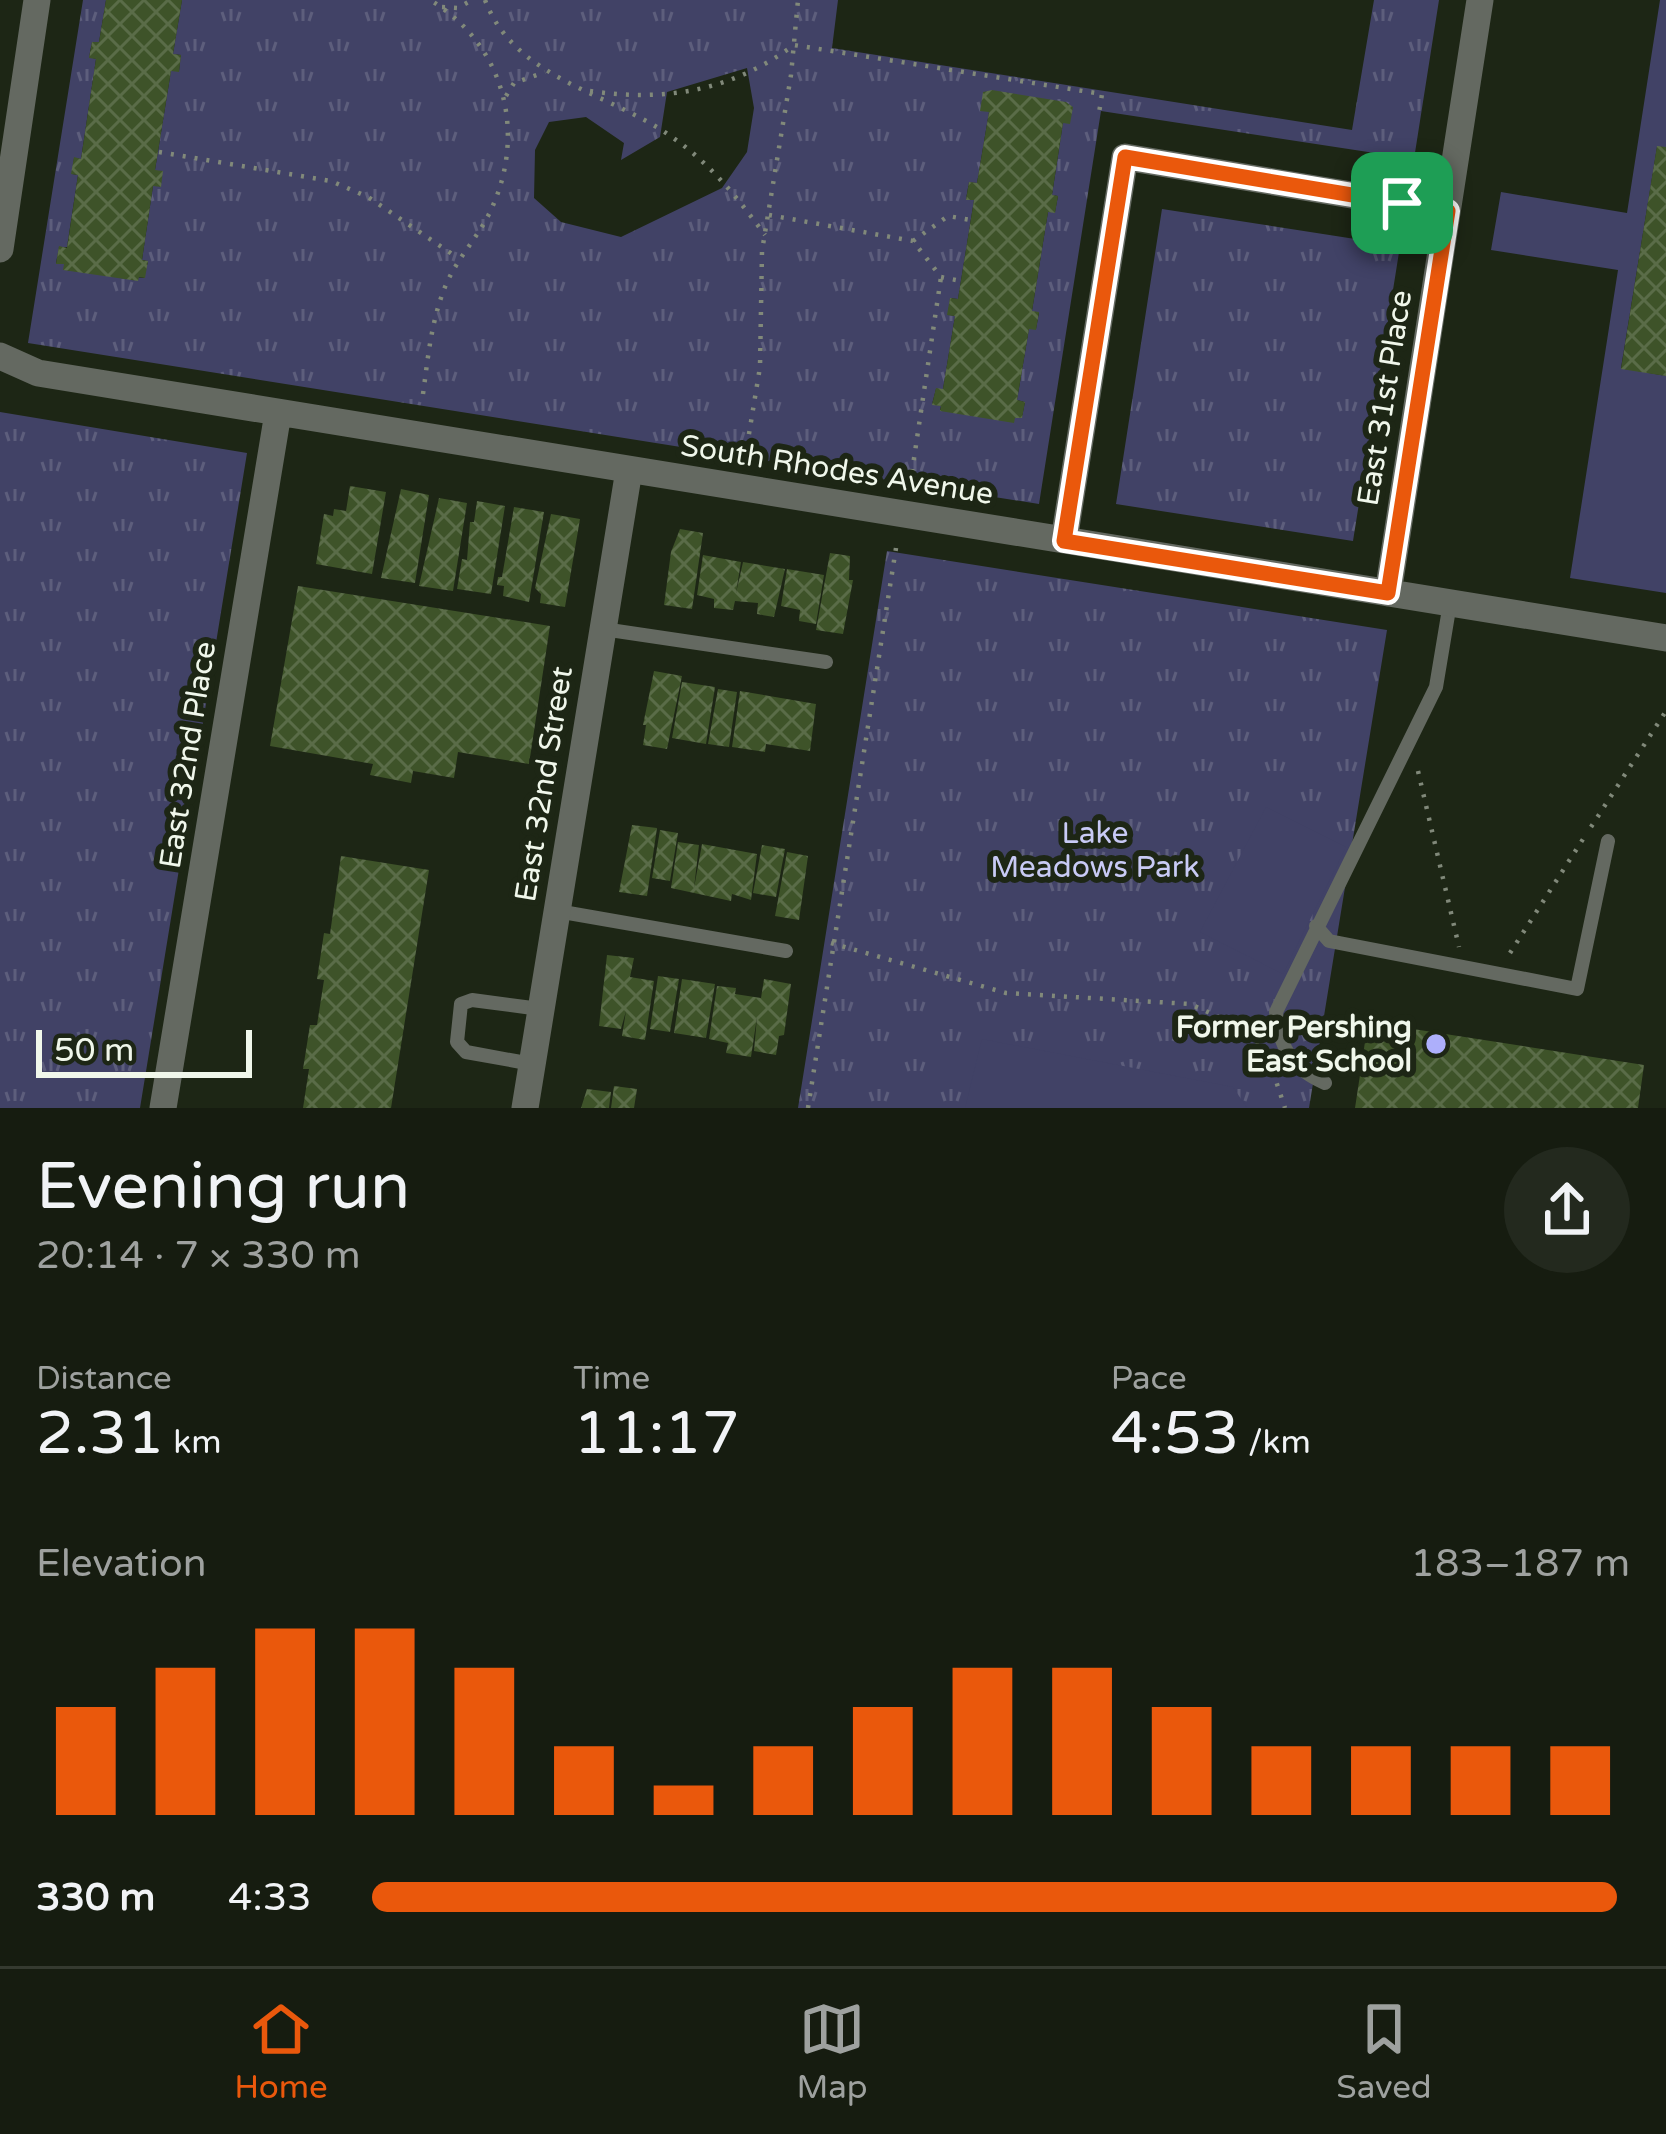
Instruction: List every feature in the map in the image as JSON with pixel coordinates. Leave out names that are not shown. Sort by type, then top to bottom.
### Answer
[{"type":"street","points":[[0,249],[38,0]]},
{"type":"street","name":"East 31st Place","points":[[1388,593],[1480,0]]},
{"type":"street","points":[[1064,541],[1125,157],[1448,211]]},
{"type":"street","name":"South Rhodes Avenue","points":[[0,356],[38,374],[1666,638]]},
{"type":"street","name":"East 32nd Place","points":[[163,1108],[278,412]]},
{"type":"street","name":"East 32nd Street","points":[[525,1108],[629,470]]},
{"type":"lane","points":[[1325,1083],[1305,1075],[1288,1058],[1278,1036],[1276,1012],[1436,687],[1450,603]]},
{"type":"lane","points":[[603,629],[826,662]]},
{"type":"lane","points":[[1316,926],[1330,941],[1577,989],[1608,841]]},
{"type":"lane","points":[[557,911],[786,951]]},
{"type":"lane","points":[[532,1064],[466,1052],[457,1042],[461,1004],[472,1000],[540,1009]]},
{"type":"path","points":[[423,394],[433,323],[458,258],[487,219],[510,149],[506,96],[464,29],[430,0]]},
{"type":"path","points":[[442,8],[458,8],[472,0]]},
{"type":"path","points":[[485,0],[504,32],[545,72],[630,110],[701,159],[734,193],[765,236]]},
{"type":"path","points":[[747,446],[760,367],[760,277],[798,0]]},
{"type":"path","points":[[590,92],[634,98],[677,94],[763,68],[794,45],[1102,94],[1099,113]]},
{"type":"path","points":[[506,96],[514,83],[545,72]]},
{"type":"path","points":[[159,152],[331,181],[368,197],[458,258]]},
{"type":"path","points":[[769,214],[913,241],[941,277],[961,280]]},
{"type":"path","points":[[913,241],[948,216],[971,220]]},
{"type":"path","points":[[912,472],[941,277]]},
{"type":"path","points":[[808,1108],[896,548]]},
{"type":"path","points":[[1496,976],[1666,711]]},
{"type":"path","points":[[1417,764],[1465,970]]},
{"type":"path","points":[[831,943],[1006,993],[1177,1002],[1207,1010],[1245,1029],[1260,1044],[1285,1108]]},
{"type":"green space","points":[[83,0],[106,0],[99,42],[92,42],[89,57],[96,59],[81,159],[74,158],[72,174],[78,175],[67,247],[59,247],[56,263],[64,264],[64,270],[144,278],[148,261],[142,260],[153,186],[161,186],[155,170],[171,71],[179,71],[181,55],[173,54],[182,0],[838,0],[832,48],[1352,130],[1374,0],[1439,0],[1414,159],[1101,111],[1039,504],[28,343]],"holes":[[[747,68],[754,108],[747,152],[722,188],[621,237],[561,222],[534,198],[535,150],[549,122],[586,117],[624,143],[621,160],[660,137],[667,92]],[[989,112],[1070,124],[1063,123],[1052,195],[1058,196],[1055,212],[1048,212],[1032,311],[1039,313],[1036,329],[1029,329],[1017,400],[1025,402],[1022,417],[940,410],[941,406],[932,404],[936,389],[943,389],[955,316],[948,315],[950,298],[958,299],[974,200],[966,199],[969,182],[977,183]]]},
{"type":"green space","points":[[1660,0],[1666,0],[1666,147],[1657,147],[1621,368],[1666,376],[1666,593],[1570,578],[1618,270],[1491,250],[1501,192],[1627,213]]},
{"type":"green space","points":[[1162,209],[1400,246],[1353,541],[1116,504]]},
{"type":"green space","points":[[0,412],[247,453],[140,1108],[0,1108]]},
{"type":"green space","name":"Lake Meadows Park","points":[[887,551],[1387,630],[1309,1108],[798,1108]]},
{"type":"green space","points":[[1266,807],[1346,847],[1283,974],[1200,932]]},
{"type":"green space","points":[[982,1039],[1233,1087],[1247,1108],[965,1108]]},
{"type":"building","points":[[106,0],[182,0],[173,54],[181,55],[179,72],[171,71],[155,170],[163,171],[161,187],[153,186],[142,260],[148,261],[145,278],[138,281],[63,270],[64,264],[56,264],[59,246],[67,248],[78,175],[71,174],[74,157],[81,159],[96,59],[89,58],[92,42],[99,42]]},
{"type":"building","points":[[983,92],[1073,107],[1070,124],[1063,123],[1052,195],[1058,196],[1055,213],[1048,212],[1032,311],[1039,312],[1036,330],[1029,329],[1017,400],[1025,402],[1022,418],[1015,418],[1014,423],[940,411],[941,406],[932,405],[936,388],[943,389],[955,316],[947,315],[950,298],[958,299],[974,200],[966,200],[969,182],[977,183],[989,112],[980,111]]},
{"type":"building","points":[[1657,146],[1666,147],[1666,376],[1621,369]]},
{"type":"building","points":[[350,486],[386,492],[372,574],[316,564],[324,514],[333,516],[334,509],[346,511]]},
{"type":"building","points":[[401,489],[429,495],[415,583],[381,578]]},
{"type":"building","points":[[439,498],[467,503],[453,591],[419,586]]},
{"type":"building","points":[[477,501],[505,506],[491,594],[457,589]]},
{"type":"building","points":[[514,507],[544,512],[529,602],[503,596],[504,586],[497,585]]},
{"type":"building","points":[[551,514],[580,519],[565,607],[540,603],[541,594],[535,588]]},
{"type":"building","points":[[680,529],[703,533],[692,609],[664,605],[671,552]]},
{"type":"building","points":[[830,553],[850,556],[849,580],[853,580],[843,634],[816,630]]},
{"type":"building","points":[[703,555],[741,562],[736,593],[743,562],[785,569],[774,617],[757,614],[758,603],[735,601],[733,610],[714,608],[714,599],[697,595]]},
{"type":"building","points":[[787,569],[824,575],[816,624],[799,621],[800,610],[781,606]]},
{"type":"building","points":[[298,586],[550,626],[529,764],[458,752],[454,778],[413,771],[411,783],[370,775],[373,764],[270,746]]},
{"type":"building","points":[[654,671],[682,676],[667,749],[643,745]]},
{"type":"building","points":[[682,682],[715,687],[706,744],[672,738]]},
{"type":"building","points":[[718,689],[737,692],[729,747],[708,744]]},
{"type":"building","points":[[740,691],[816,704],[810,751],[766,744],[765,752],[732,747]]},
{"type":"building","points":[[632,825],[657,828],[647,896],[619,892]]},
{"type":"building","points":[[660,830],[678,833],[670,881],[652,878]]},
{"type":"building","points":[[678,842],[699,845],[694,888],[702,844],[757,854],[751,900],[732,894],[731,901],[671,888]]},
{"type":"building","points":[[762,845],[785,849],[776,897],[753,893]]},
{"type":"building","points":[[787,852],[808,856],[799,920],[775,916]]},
{"type":"building","points":[[341,856],[429,870],[391,1108],[303,1108],[309,1069],[303,1069],[310,1025],[317,1025],[324,980],[317,979],[324,933],[330,934]]},
{"type":"building","points":[[607,955],[634,958],[630,977],[654,981],[645,1040],[622,1036],[626,1011],[621,1029],[599,1026]]},
{"type":"building","points":[[658,976],[679,979],[670,1032],[650,1029]]},
{"type":"building","points":[[682,979],[715,984],[706,1038],[674,1033]]},
{"type":"building","points":[[764,979],[791,984],[784,1035],[779,1036],[776,1055],[754,1051],[757,1017],[751,1057],[726,1053],[728,1043],[709,1039],[717,986],[761,998]]},
{"type":"building","name":"Former Pershing East School","points":[[1368,1022],[1644,1065],[1638,1108],[1355,1108]]},
{"type":"building","points":[[614,1086],[637,1089],[634,1108],[611,1108]]},
{"type":"building","points":[[587,1089],[611,1092],[609,1108],[581,1108]]},
{"type":"place","name":"Former Pershing East School","points":[[1436,1044]]},
{"type":"route","points":[[1125,157],[1402,203],[1448,211],[1388,593],[1064,541],[1125,157]]}]
